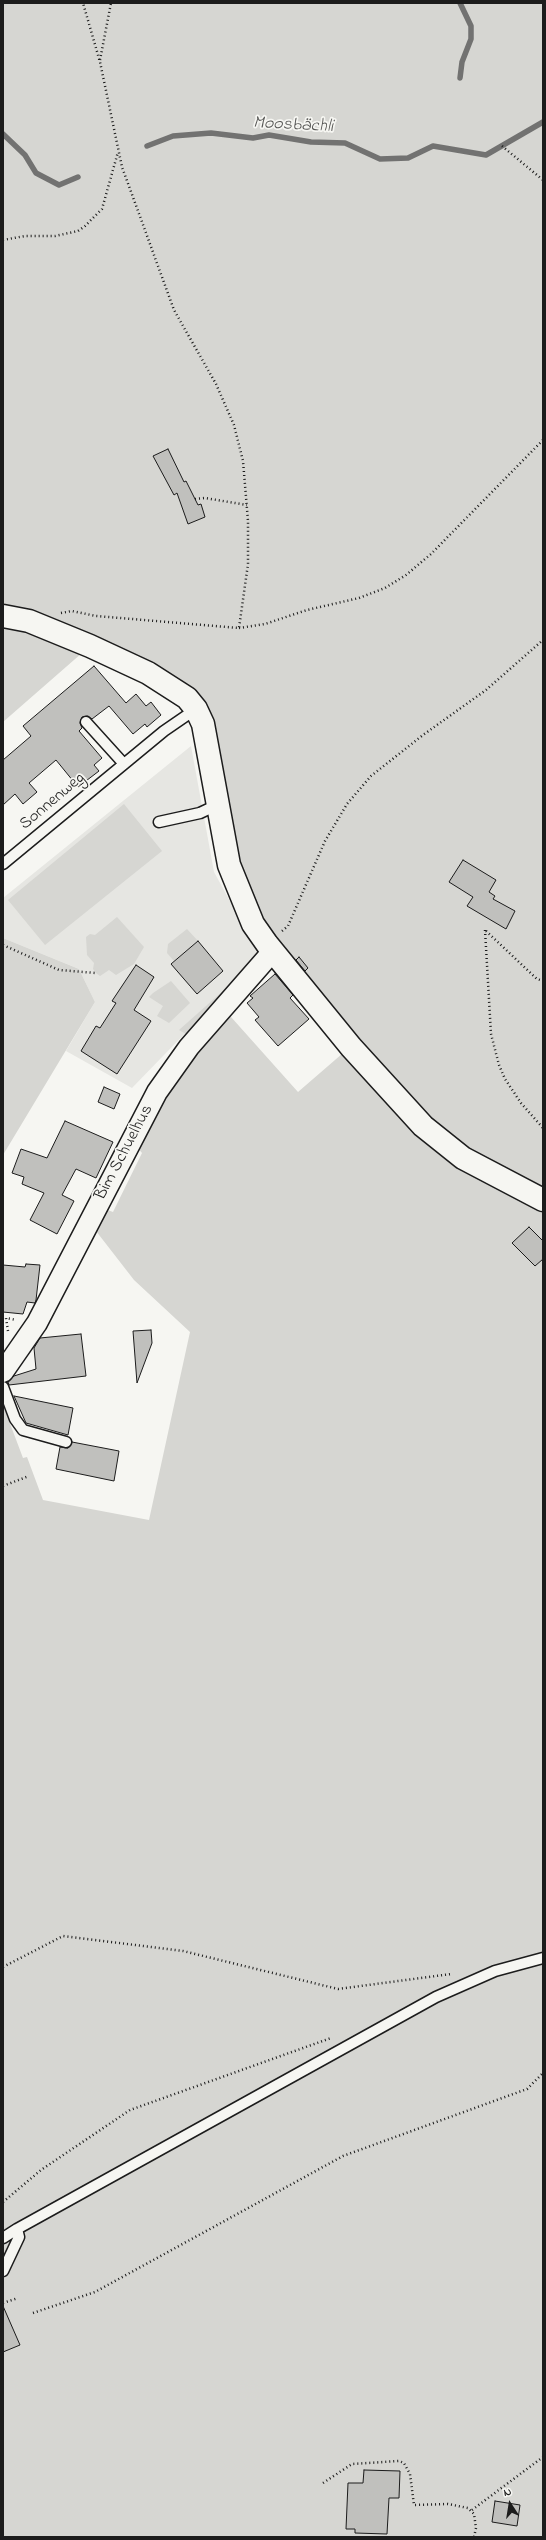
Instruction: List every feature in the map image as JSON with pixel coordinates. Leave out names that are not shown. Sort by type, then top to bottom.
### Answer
[{"type":"street","points":[[3,616],[45,628],[148,673],[187,698],[196,709],[203,724],[229,865],[236,888],[253,924],[270,948],[351,1047],[424,1126],[463,1158],[543,1200]]},
{"type":"street","name":"Bim Schuelhus","points":[[3,1372],[36,1323],[157,1092],[189,1047],[270,948]]},
{"type":"lane","name":"Sonnenweg","points":[[3,864],[178,720],[196,709]]},
{"type":"lane","points":[[86,722],[124,764]]},
{"type":"lane","points":[[159,822],[200,813],[217,805]]},
{"type":"lane","points":[[3,1387],[15,1419],[23,1430],[66,1442]]},
{"type":"lane","points":[[3,2238],[436,1997],[495,1971],[543,1958]]},
{"type":"lane","points":[[3,2271],[19,2237],[17,2229]]},
{"type":"path","points":[[83,3],[100,62],[118,152],[174,310],[230,412],[243,461],[247,506],[248,564],[239,628]]},
{"type":"path","points":[[100,62],[111,3]]},
{"type":"path","points":[[502,146],[543,180]]},
{"type":"path","points":[[3,240],[25,236],[55,236],[78,231],[85,226],[102,209],[118,152]]},
{"type":"path","points":[[45,628],[57,615],[72,611],[96,616],[239,628],[265,624],[307,610],[359,598],[385,588],[406,575],[430,554],[543,440]]},
{"type":"path","points":[[195,499],[206,498],[247,506]]},
{"type":"path","points":[[270,948],[288,926],[325,841],[348,804],[371,776],[423,735],[486,690],[543,640]]},
{"type":"path","points":[[543,981],[537,979],[485,930],[491,1034],[498,1065],[505,1079],[521,1103],[543,1128]]},
{"type":"path","points":[[3,945],[59,970],[96,973]]},
{"type":"path","points":[[3,1486],[29,1476]]},
{"type":"path","points":[[3,1967],[63,1936],[183,1951],[338,1989],[455,1974]]},
{"type":"path","points":[[3,2202],[41,2170],[130,2110],[338,2035]]},
{"type":"path","points":[[33,2313],[95,2292],[343,2156],[527,2089],[543,2073]]},
{"type":"path","points":[[3,2303],[18,2298]]},
{"type":"path","points":[[472,2510],[543,2457]]},
{"type":"path","points":[[323,2483],[352,2464],[394,2460],[404,2463],[408,2468],[414,2504],[448,2504],[472,2510]]},
{"type":"path","points":[[472,2510],[476,2528],[474,2537]]},
{"type":"shaded area","points":[[3,3],[543,3],[543,2537],[3,2537],[3,1405],[23,1458],[27,1457],[43,1500],[149,1520],[190,1332],[134,1280],[89,1222],[97,1206],[113,1212],[142,1153],[131,1140],[223,1008],[298,1092],[350,1047],[253,924],[200,715],[90,646],[3,722]]},
{"type":"shaded area","points":[[191,746],[214,872],[260,956],[132,1088],[66,1051],[95,1002],[79,969],[3,938],[3,898]]},
{"type":"shaded area","points":[[124,804],[162,851],[45,945],[8,900]]},
{"type":"shaded area","points":[[117,917],[144,947],[134,964],[116,975],[109,970],[100,976],[93,969],[94,963],[87,955],[86,937],[90,934],[95,935]]},
{"type":"shaded area","points":[[187,929],[198,941],[174,961],[167,953],[168,944]]},
{"type":"shaded area","points":[[3,938],[79,969],[95,1002],[3,1155]]},
{"type":"shaded area","points":[[171,981],[190,1003],[169,1023],[157,1016],[163,1006],[149,997]]},
{"type":"shaded area","points":[[233,982],[191,1037],[179,1030]]},
{"type":"building","points":[[168,449],[184,482],[186,481],[198,505],[201,504],[205,517],[188,524],[177,493],[174,495],[153,456]]},
{"type":"building","points":[[94,666],[126,703],[136,694],[146,706],[151,702],[161,715],[147,727],[145,724],[133,734],[109,706],[92,719],[88,716],[82,717],[80,723],[82,728],[79,731],[102,758],[94,765],[99,771],[78,787],[56,760],[29,783],[37,792],[23,804],[15,794],[3,805],[3,760],[31,736],[23,726]]},
{"type":"building","points":[[463,860],[496,880],[489,892],[495,896],[493,899],[515,911],[506,929],[467,906],[473,897],[449,882]]},
{"type":"building","points":[[198,941],[223,971],[197,994],[171,964]]},
{"type":"building","points":[[299,957],[308,968],[305,971],[296,960]]},
{"type":"building","points":[[136,965],[154,977],[134,1010],[151,1021],[117,1074],[81,1051],[96,1026],[100,1028],[116,1003],[112,1001]]},
{"type":"building","points":[[275,974],[293,995],[290,998],[309,1019],[278,1046],[255,1020],[259,1017],[247,1003],[253,998],[250,996]]},
{"type":"building","points":[[104,1087],[120,1094],[114,1109],[98,1102]]},
{"type":"building","points":[[65,1121],[113,1142],[96,1178],[76,1169],[62,1195],[74,1201],[57,1234],[30,1220],[44,1193],[22,1184],[24,1177],[12,1173],[21,1149],[47,1158]]},
{"type":"building","points":[[529,1227],[543,1241],[543,1259],[535,1266],[512,1243]]},
{"type":"building","points":[[26,1264],[40,1265],[35,1303],[27,1302],[23,1314],[3,1312],[3,1265],[25,1267]]},
{"type":"building","points":[[151,1330],[152,1343],[137,1383],[133,1331]]},
{"type":"building","points":[[81,1334],[86,1376],[9,1385],[8,1382],[14,1376],[36,1369],[34,1348],[40,1338]]},
{"type":"building","points":[[14,1396],[73,1408],[68,1435],[26,1423]]},
{"type":"building","points":[[72,1442],[119,1451],[114,1481],[56,1469],[60,1447],[68,1448]]},
{"type":"building","points":[[3,2306],[20,2345],[3,2352]]},
{"type":"building","points":[[364,2470],[400,2471],[399,2498],[389,2498],[387,2534],[355,2533],[355,2529],[346,2529],[348,2483],[363,2483]]},
{"type":"building","points":[[495,2501],[520,2505],[517,2526],[492,2522]]},
{"type":"waterway","points":[[460,3],[471,26],[471,39],[462,62],[460,78]]},
{"type":"waterway","name":"Moosbächli","points":[[147,146],[173,136],[211,133],[253,138],[269,135],[311,142],[345,143],[380,159],[408,158],[433,146],[486,155],[543,122]]},
{"type":"waterway","name":"Moosbächli","points":[[3,134],[25,155],[36,173],[59,185],[78,177]]}]
